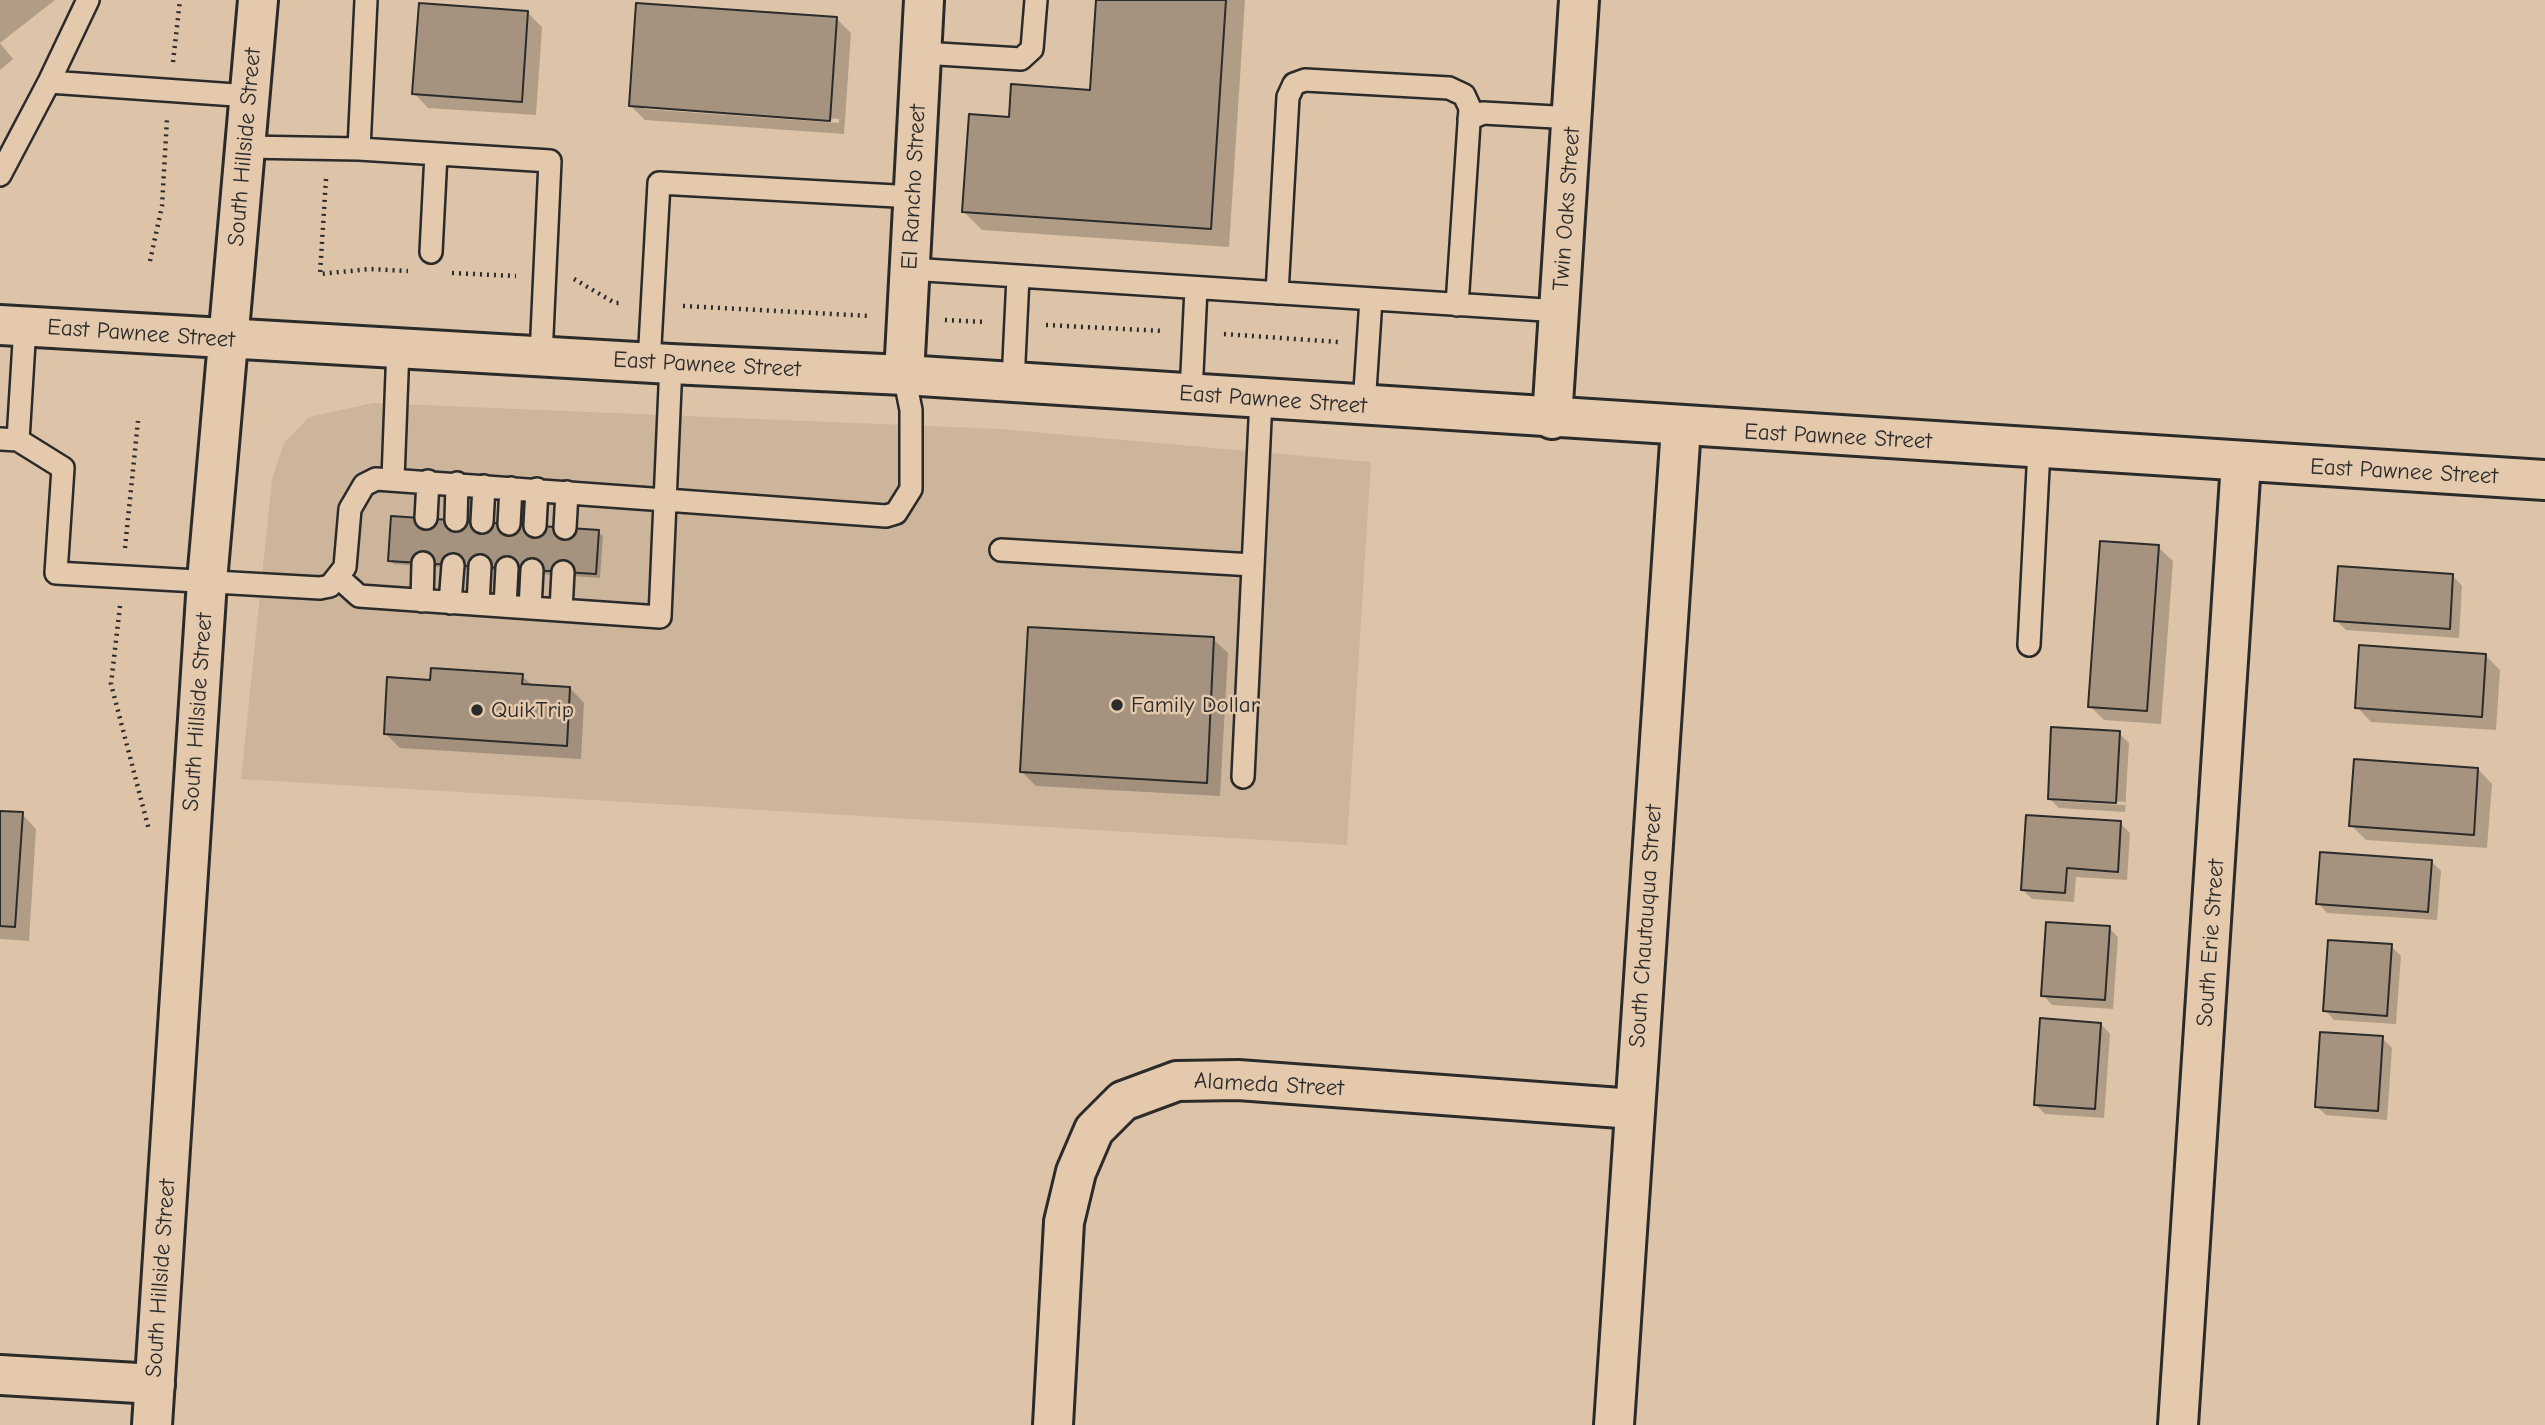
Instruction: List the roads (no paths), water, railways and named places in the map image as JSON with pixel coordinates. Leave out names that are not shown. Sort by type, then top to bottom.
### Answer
[{"type":"main road","name":"South Hillside Street","points":[[152,1425],[206,581],[258,0]]},
{"type":"main road","name":"El Rancho Street","points":[[904,375],[925,0]]},
{"type":"main road","name":"Twin Oaks Street","points":[[1552,419],[1579,0]]},
{"type":"main road","name":"East Pawnee Street","points":[[12,326],[660,364],[904,375],[1552,419],[2545,480]]},
{"type":"main road","name":"South Chautauqua Street","points":[[1614,1425],[1681,427]]},
{"type":"main road","name":"South Erie Street","points":[[2178,1425],[2241,462]]},
{"type":"main road","name":"Alameda Street","points":[[1053,1425],[1064,1222],[1076,1172],[1094,1130],[1123,1101],[1177,1081],[1238,1080],[1634,1109]]},
{"type":"main road","points":[[0,1375],[155,1384]]},
{"type":"lane","points":[[0,175],[88,0]]},
{"type":"lane","points":[[359,149],[366,0]]},
{"type":"lane","points":[[922,53],[1021,59],[1032,49],[1036,0]]},
{"type":"lane","points":[[1277,293],[1288,97],[1294,84],[1305,80],[1448,88],[1464,95],[1470,108],[1457,305]]},
{"type":"lane","points":[[49,82],[250,96]]},
{"type":"lane","points":[[1469,119],[1483,113],[1573,118]]},
{"type":"lane","points":[[245,147],[359,149],[550,160],[541,356]]},
{"type":"lane","points":[[431,252],[436,154]]},
{"type":"lane","points":[[339,578],[359,596],[660,617],[667,499],[660,364],[652,305],[659,183],[914,197]]},
{"type":"lane","points":[[910,269],[1560,311]]},
{"type":"lane","points":[[1013,382],[1018,277]]},
{"type":"lane","points":[[1191,394],[1196,288]]},
{"type":"lane","points":[[1364,406],[1371,299]]},
{"type":"lane","points":[[12,326],[9,440],[63,468],[56,573],[299,589],[330,586],[339,578],[345,568],[350,509],[356,494],[364,485],[376,479],[886,516],[896,513],[911,489],[911,410],[904,375]]},
{"type":"lane","points":[[393,479],[398,347]]},
{"type":"lane","points":[[1243,777],[1261,399]]},
{"type":"lane","points":[[2029,645],[2039,449]]},
{"type":"lane","points":[[426,518],[428,481]]},
{"type":"lane","points":[[456,520],[457,483]]},
{"type":"lane","points":[[482,522],[484,486]]},
{"type":"lane","points":[[509,524],[511,488]]},
{"type":"lane","points":[[535,526],[537,489]]},
{"type":"lane","points":[[565,528],[567,492]]},
{"type":"lane","points":[[1001,550],[1254,565]]},
{"type":"lane","points":[[422,601],[423,563]]},
{"type":"lane","points":[[450,603],[453,565]]},
{"type":"lane","points":[[478,604],[480,566]]},
{"type":"lane","points":[[505,606],[507,568]]},
{"type":"lane","points":[[530,608],[532,570]]},
{"type":"lane","points":[[561,610],[563,572]]},
{"type":"place","name":"Family Dollar","points":[[1117,705]]},
{"type":"place","name":"QuikTrip","points":[[477,710]]}]
